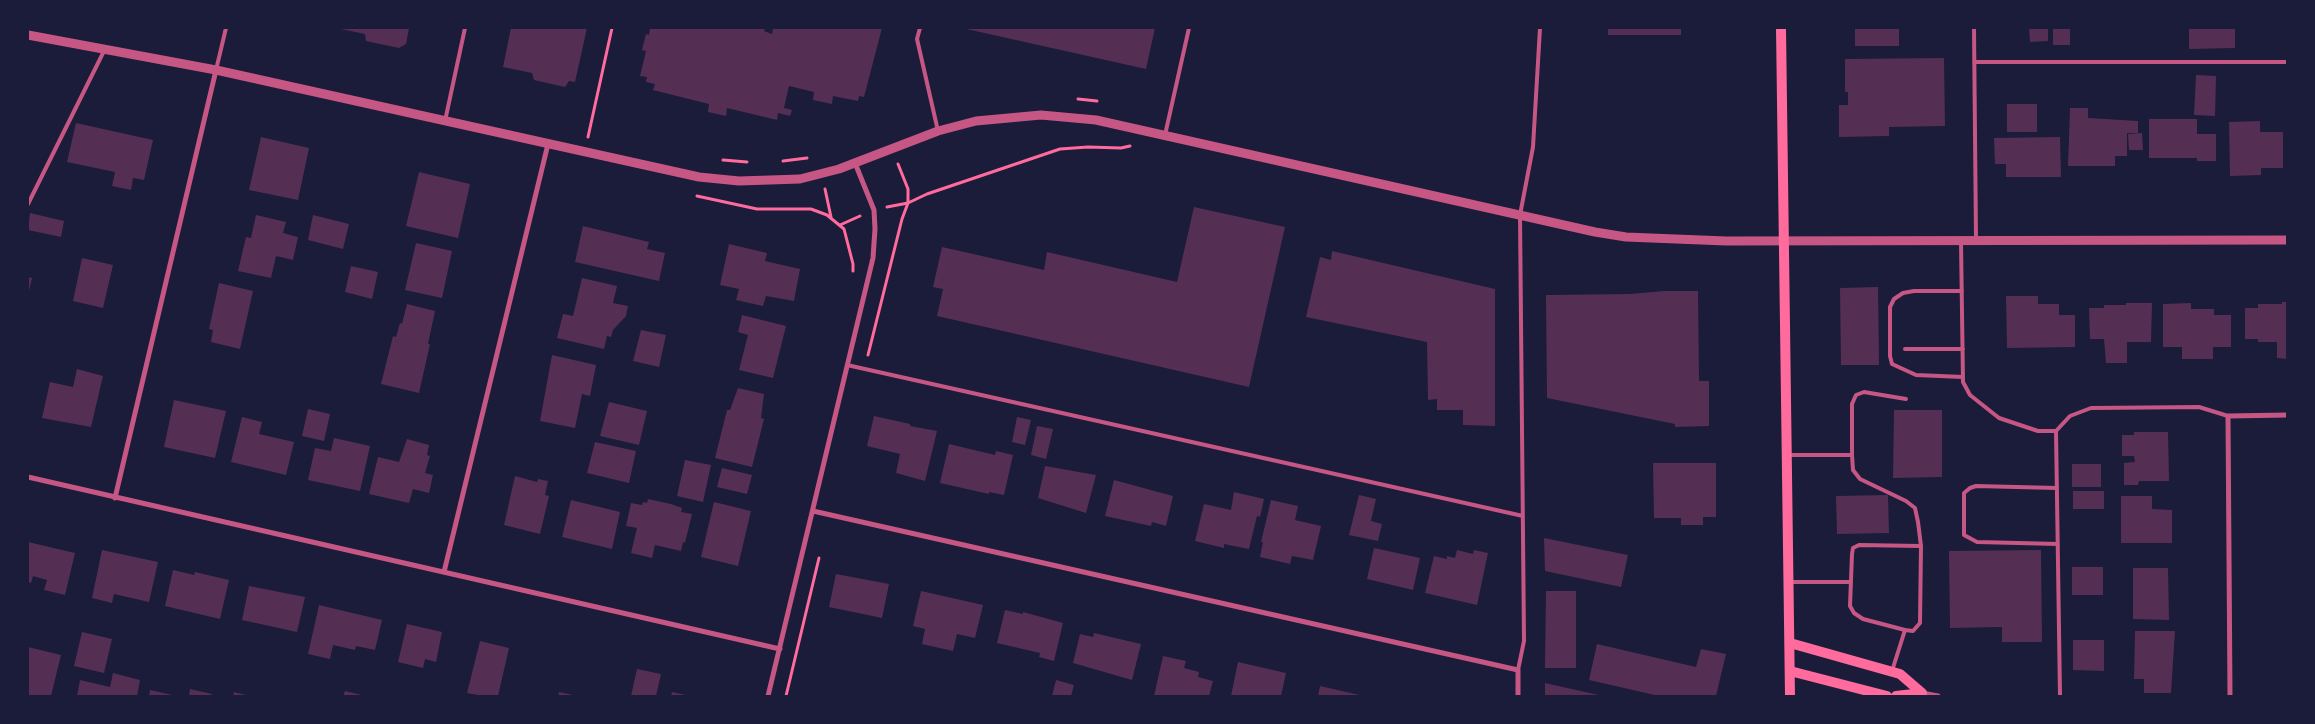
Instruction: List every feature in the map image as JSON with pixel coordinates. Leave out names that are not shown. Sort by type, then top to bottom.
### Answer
[{"type":"main road","points":[[1782,28],[1782,240],[1790,696]]},
{"type":"main road","points":[[1790,643],[1900,674],[1922,693]]},
{"type":"main road","points":[[1790,671],[1887,696]]},
{"type":"main road","points":[[1896,696],[1922,693]]},
{"type":"street","points":[[28,35],[216,70],[699,177],[739,181],[800,179],[855,163],[938,131],[976,121],[1041,115],[1096,120],[1626,237],[1663,240],[2288,240]]},
{"type":"street","points":[[115,498],[216,70]]},
{"type":"street","points":[[444,572],[548,144]]},
{"type":"street","points":[[768,696],[873,258],[874,210],[855,163]]},
{"type":"street","points":[[2230,696],[2228,416],[2288,416]]},
{"type":"street","points":[[28,477],[780,648]]},
{"type":"street","points":[[812,511],[1518,670],[1518,696]]},
{"type":"street","points":[[1922,693],[1938,696]]},
{"type":"lane","points":[[216,70],[226,28]]},
{"type":"lane","points":[[445,121],[465,28]]},
{"type":"lane","points":[[920,28],[917,39],[938,131]]},
{"type":"lane","points":[[1165,135],[1189,28]]},
{"type":"lane","points":[[1518,670],[1524,641],[1520,215],[1533,147],[1540,28]]},
{"type":"lane","points":[[1974,28],[1976,239]]},
{"type":"lane","points":[[28,204],[106,49]]},
{"type":"lane","points":[[1974,62],[2288,62]]},
{"type":"lane","points":[[1961,240],[1963,379],[1970,395],[1999,418],[2038,431],[2056,431]]},
{"type":"lane","points":[[1962,292],[1903,293],[1894,299],[1890,307],[1890,356],[1892,364],[1916,375],[1963,379]]},
{"type":"lane","points":[[1905,349],[1963,349]]},
{"type":"lane","points":[[847,365],[1523,516]]},
{"type":"lane","points":[[1906,399],[1864,392],[1856,395],[1852,404],[1852,455],[1853,470],[1860,479],[1906,501],[1915,508],[1921,546],[1920,623],[1913,631],[1905,630],[1863,619],[1854,613],[1850,606],[1853,548],[1859,545],[1921,546]]},
{"type":"lane","points":[[2060,696],[2056,431],[2070,416],[2091,408],[2200,407],[2228,416]]},
{"type":"lane","points":[[1786,455],[1852,455]]},
{"type":"lane","points":[[2057,488],[1976,486],[1970,488],[1964,494],[1964,535],[1977,542],[2058,544]]},
{"type":"lane","points":[[1789,582],[1851,582]]},
{"type":"lane","points":[[1892,672],[1905,630]]},
{"type":"path","points":[[584,152],[612,28]]},
{"type":"path","points":[[840,225],[874,210],[908,203],[927,194],[1060,149],[1088,146],[1121,148],[1165,135]]},
{"type":"path","points":[[588,138],[595,140]]},
{"type":"path","points":[[864,369],[902,218],[908,203],[908,189],[891,148]]},
{"type":"path","points":[[781,161],[809,158]]},
{"type":"path","points":[[720,160],[755,162]]},
{"type":"path","points":[[692,195],[757,209],[811,209],[827,215],[844,228],[853,264],[852,273]]},
{"type":"path","points":[[786,696],[820,553]]},
{"type":"building","points":[[336,28],[409,28],[406,44],[399,48],[366,41],[365,34]]},
{"type":"building","points":[[511,28],[587,28],[575,82],[569,81],[565,87],[534,80],[532,73],[503,67]]},
{"type":"building","points":[[650,28],[765,28],[764,31],[772,34],[773,28],[882,28],[864,97],[859,96],[858,101],[833,96],[832,104],[813,100],[814,92],[789,86],[784,108],[792,110],[790,116],[778,113],[777,120],[727,108],[726,116],[708,112],[709,104],[653,90],[655,84],[646,82],[647,77],[640,76],[646,51],[642,50],[646,34],[649,35]]},
{"type":"building","points":[[962,28],[1155,28],[1146,69]]},
{"type":"building","points":[[1608,28],[1681,28],[1681,35],[1608,35]]},
{"type":"building","points":[[1855,28],[1899,28],[1899,46],[1855,46]]},
{"type":"building","points":[[2029,28],[2048,28],[2048,41],[2030,42]]},
{"type":"building","points":[[2053,28],[2070,28],[2070,45],[2053,45]]},
{"type":"building","points":[[2189,28],[2235,28],[2235,48],[2189,49]]},
{"type":"building","points":[[1944,58],[1945,126],[1889,127],[1889,136],[1839,137],[1839,105],[1848,105],[1848,92],[1845,92],[1845,59]]},
{"type":"building","points":[[2196,75],[2216,76],[2215,116],[2194,115]]},
{"type":"building","points":[[2007,104],[2037,104],[2037,132],[2007,132]]},
{"type":"building","points":[[2070,108],[2088,108],[2088,118],[2138,121],[2138,133],[2127,133],[2127,156],[2115,156],[2115,166],[2068,166]]},
{"type":"building","points":[[2149,119],[2197,119],[2197,134],[2216,134],[2216,161],[2197,161],[2197,158],[2149,158]]},
{"type":"building","points":[[2260,121],[2260,132],[2283,132],[2283,168],[2261,168],[2261,175],[2230,176],[2229,122]]},
{"type":"building","points":[[76,123],[153,140],[144,180],[133,178],[131,190],[112,186],[115,172],[67,162]]},
{"type":"building","points":[[2142,133],[2143,150],[2129,150],[2128,134]]},
{"type":"building","points":[[261,137],[309,148],[298,200],[249,190]]},
{"type":"building","points":[[2060,137],[2061,177],[2006,177],[2006,164],[1995,164],[1994,138]]},
{"type":"building","points":[[419,172],[470,184],[458,238],[406,226]]},
{"type":"building","points":[[1194,207],[1285,227],[1249,387],[937,316],[943,289],[933,287],[942,247],[1044,270],[1047,252],[1177,282]]},
{"type":"building","points":[[30,213],[64,221],[61,237],[28,230]]},
{"type":"building","points":[[256,215],[286,222],[283,233],[298,237],[293,260],[276,256],[271,278],[238,271],[246,237],[251,238]]},
{"type":"building","points":[[313,215],[349,224],[343,249],[308,240]]},
{"type":"building","points":[[583,226],[649,242],[647,249],[665,253],[659,281],[575,262]]},
{"type":"building","points":[[416,243],[452,251],[442,298],[405,290]]},
{"type":"building","points":[[729,244],[767,253],[765,261],[800,269],[794,301],[766,296],[763,306],[736,300],[739,289],[720,285]]},
{"type":"building","points":[[1332,251],[1495,289],[1495,426],[1463,425],[1463,410],[1437,410],[1437,399],[1428,400],[1427,342],[1306,317],[1320,257],[1331,260]]},
{"type":"building","points":[[82,258],[113,265],[103,308],[73,301]]},
{"type":"building","points":[[351,266],[378,272],[372,299],[345,292]]},
{"type":"building","points":[[28,277],[32,278],[28,295]]},
{"type":"building","points":[[582,278],[617,286],[613,303],[628,306],[626,316],[613,330],[611,337],[607,336],[604,349],[557,338],[563,314],[573,316]]},
{"type":"building","points":[[219,283],[253,291],[240,349],[211,342],[213,330],[209,329]]},
{"type":"building","points":[[1878,287],[1879,365],[1841,365],[1840,288]]},
{"type":"building","points":[[1698,291],[1699,381],[1709,381],[1709,426],[1675,427],[1675,424],[1547,398],[1546,295],[1630,294]]},
{"type":"building","points":[[2006,296],[2038,296],[2038,304],[2059,304],[2059,315],[2075,315],[2075,347],[2007,348]]},
{"type":"building","points":[[2282,302],[2288,302],[2288,359],[2277,358],[2277,342],[2258,342],[2258,339],[2245,339],[2245,308],[2258,308],[2258,304],[2282,304]]},
{"type":"building","points":[[2126,303],[2152,303],[2151,342],[2127,342],[2127,363],[2106,363],[2104,339],[2090,339],[2089,308],[2104,308],[2104,305],[2126,305]]},
{"type":"building","points":[[2191,303],[2191,309],[2214,309],[2214,315],[2231,315],[2231,347],[2213,347],[2213,359],[2182,359],[2182,347],[2163,347],[2163,304]]},
{"type":"building","points":[[407,304],[435,311],[419,393],[381,384],[393,336],[396,337],[400,323],[402,324]]},
{"type":"building","points":[[742,315],[786,326],[773,378],[739,370],[748,335],[738,332]]},
{"type":"building","points":[[641,330],[666,335],[659,367],[633,361]]},
{"type":"building","points":[[552,355],[596,365],[590,396],[582,394],[575,428],[540,421]]},
{"type":"building","points":[[77,369],[103,376],[91,427],[42,418],[50,382],[73,387]]},
{"type":"building","points":[[738,388],[764,394],[761,418],[764,419],[752,467],[715,458],[727,410],[730,410]]},
{"type":"building","points":[[174,400],[226,411],[215,458],[164,447]]},
{"type":"building","points":[[609,402],[647,411],[639,445],[600,436]]},
{"type":"building","points":[[308,409],[330,414],[324,441],[302,436]]},
{"type":"building","points":[[1894,410],[1942,410],[1942,477],[1893,478]]},
{"type":"building","points":[[874,416],[937,431],[925,481],[896,473],[900,454],[867,446]]},
{"type":"building","points":[[242,417],[262,422],[259,434],[294,442],[286,475],[231,462]]},
{"type":"building","points":[[1017,417],[1031,420],[1025,445],[1012,442]]},
{"type":"building","points":[[1037,426],[1053,429],[1046,459],[1031,455]]},
{"type":"building","points":[[2134,432],[2168,432],[2169,481],[2139,481],[2138,485],[2124,485],[2124,463],[2135,462],[2134,456],[2122,456],[2122,435],[2134,435]]},
{"type":"building","points":[[334,438],[370,446],[360,491],[308,480],[315,448],[331,451]]},
{"type":"building","points":[[407,439],[429,445],[427,455],[430,456],[425,473],[433,475],[429,493],[413,489],[409,503],[369,494],[378,457],[399,462]]},
{"type":"building","points":[[595,442],[636,451],[629,483],[587,473]]},
{"type":"building","points":[[949,444],[995,455],[996,451],[1013,455],[1004,495],[989,492],[989,494],[940,483]]},
{"type":"building","points":[[685,460],[711,465],[703,502],[677,496]]},
{"type":"building","points":[[1653,463],[1716,463],[1716,517],[1703,517],[1703,525],[1681,525],[1681,518],[1654,518]]},
{"type":"building","points":[[2072,464],[2101,464],[2101,487],[2072,487]]},
{"type":"building","points":[[1045,466],[1096,475],[1086,513],[1038,498]]},
{"type":"building","points":[[722,468],[752,475],[747,494],[717,487]]},
{"type":"building","points":[[515,476],[537,482],[538,479],[548,481],[545,495],[549,496],[540,534],[504,525]]},
{"type":"building","points":[[1114,480],[1173,496],[1166,526],[1152,522],[1151,526],[1105,516]]},
{"type":"building","points":[[2073,491],[2104,491],[2104,509],[2073,509]]},
{"type":"building","points":[[1234,492],[1264,499],[1260,517],[1257,516],[1249,549],[1224,544],[1224,548],[1195,541],[1204,504],[1231,510]]},
{"type":"building","points":[[1359,495],[1376,499],[1371,521],[1382,524],[1378,541],[1349,535]]},
{"type":"building","points":[[1888,495],[1889,533],[1837,534],[1836,496]]},
{"type":"building","points":[[2121,496],[2152,496],[2152,509],[2172,510],[2172,543],[2121,543]]},
{"type":"building","points":[[648,499],[671,504],[682,508],[681,512],[692,514],[685,543],[683,542],[681,551],[655,545],[652,558],[631,553],[637,528],[626,526],[631,503],[642,505],[643,502],[647,503]]},
{"type":"building","points":[[571,500],[620,512],[612,549],[562,537]]},
{"type":"building","points":[[1271,500],[1298,506],[1295,520],[1321,526],[1313,560],[1292,556],[1290,564],[1260,557],[1263,542],[1261,542]]},
{"type":"building","points":[[714,502],[751,511],[738,566],[701,557]]},
{"type":"building","points":[[1544,538],[1628,555],[1621,587],[1545,571]]},
{"type":"building","points":[[28,542],[75,553],[65,595],[44,590],[47,580],[33,576],[31,583],[28,582]]},
{"type":"building","points":[[1374,548],[1420,558],[1413,590],[1367,579]]},
{"type":"building","points":[[102,550],[158,562],[149,602],[114,594],[112,603],[92,598]]},
{"type":"building","points":[[1457,550],[1473,554],[1474,550],[1488,553],[1477,605],[1425,593],[1434,556],[1447,559],[1447,556],[1455,558]]},
{"type":"building","points":[[2041,550],[2042,642],[2002,642],[2002,627],[1950,628],[1949,551]]},
{"type":"building","points":[[2072,567],[2103,567],[2103,595],[2072,595]]},
{"type":"building","points":[[2133,568],[2168,568],[2169,620],[2133,619]]},
{"type":"building","points":[[173,570],[194,575],[195,572],[229,580],[220,619],[165,606]]},
{"type":"building","points":[[836,574],[889,584],[882,618],[829,607]]},
{"type":"building","points":[[249,586],[305,597],[297,632],[242,620]]},
{"type":"building","points":[[921,591],[983,605],[975,638],[957,634],[953,651],[922,644],[925,629],[913,626]]},
{"type":"building","points":[[1546,591],[1576,591],[1576,668],[1545,668]]},
{"type":"building","points":[[319,605],[382,620],[375,650],[356,646],[355,650],[333,645],[330,659],[308,654]]},
{"type":"building","points":[[1005,610],[1023,614],[1023,612],[1063,623],[1054,661],[1039,657],[1040,653],[997,643]]},
{"type":"building","points":[[407,624],[442,632],[436,662],[425,659],[423,668],[398,662]]},
{"type":"building","points":[[2135,631],[2175,631],[2171,693],[2144,693],[2144,679],[2134,679]]},
{"type":"building","points":[[82,632],[112,639],[104,673],[74,666]]},
{"type":"building","points":[[1094,633],[1141,644],[1132,680],[1073,663],[1080,634],[1093,637]]},
{"type":"building","points":[[2073,640],[2104,640],[2104,671],[2073,670]]},
{"type":"building","points":[[480,641],[509,648],[498,696],[467,693]]},
{"type":"building","points":[[1597,644],[1696,667],[1701,649],[1726,654],[1716,696],[1659,696],[1589,680]]},
{"type":"building","points":[[28,647],[61,655],[51,696],[28,696]]},
{"type":"building","points":[[1163,656],[1186,661],[1184,668],[1199,672],[1198,677],[1213,681],[1209,696],[1154,696]]},
{"type":"building","points":[[1238,662],[1286,673],[1281,696],[1231,696]]},
{"type":"building","points":[[637,669],[661,674],[656,696],[631,696]]},
{"type":"building","points":[[113,673],[140,680],[137,696],[77,696],[80,680],[110,687]]},
{"type":"building","points":[[1056,680],[1074,685],[1071,696],[1052,696]]},
{"type":"building","points":[[1545,683],[1603,696],[1545,696]]},
{"type":"building","points":[[1320,686],[1364,696],[1318,696]]},
{"type":"building","points":[[190,689],[212,694],[211,696],[189,696]]},
{"type":"building","points":[[150,690],[177,696],[149,696]]},
{"type":"building","points":[[345,691],[366,696],[343,696]]},
{"type":"building","points":[[234,692],[250,696],[233,696]]},
{"type":"building","points":[[559,692],[578,696],[558,696]]},
{"type":"building","points":[[672,692],[690,696],[671,696]]}]
